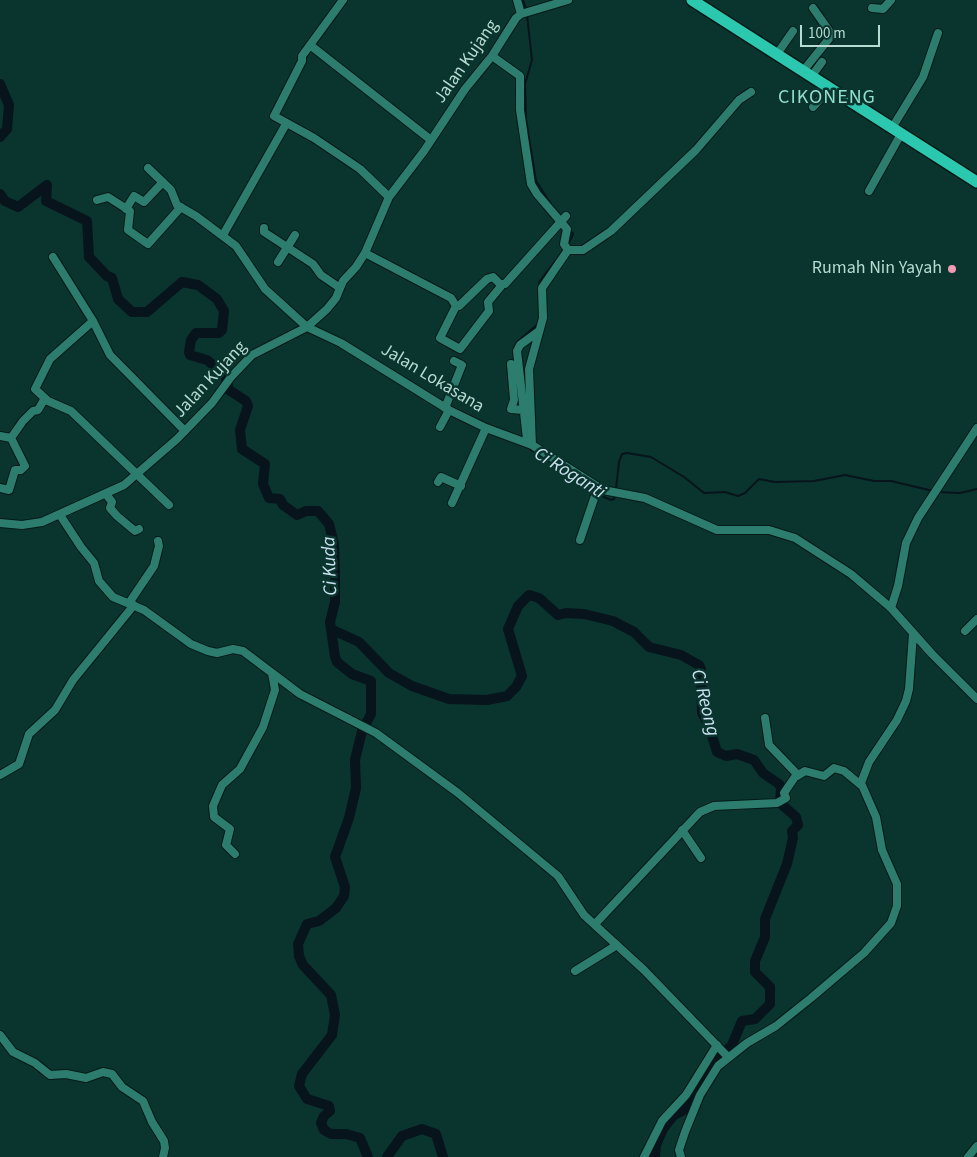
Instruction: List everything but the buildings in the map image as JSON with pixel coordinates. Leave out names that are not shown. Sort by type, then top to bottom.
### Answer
[{"type":"highway","points":[[692,0],[977,182]]},
{"type":"street","points":[[343,0],[302,56],[302,61],[274,117],[314,138],[360,170],[389,197]]},
{"type":"street","points":[[517,0],[525,13],[568,0]]},
{"type":"street","points":[[872,8],[883,10],[891,0]]},
{"type":"street","points":[[807,74],[832,35],[813,8]]},
{"type":"street","name":"Jalan Kujang","points":[[1,525],[32,524],[52,520],[124,485],[185,431],[217,396],[231,377],[262,348],[307,327],[328,309],[346,276],[356,267],[365,253],[389,197],[431,140],[465,89],[492,56],[516,18],[525,13]]},
{"type":"street","points":[[777,54],[793,31]]},
{"type":"street","points":[[868,191],[922,77],[938,33]]},
{"type":"street","points":[[310,45],[431,140]]},
{"type":"street","points":[[492,56],[520,76],[520,110],[530,178],[537,194],[563,219],[567,229],[567,248],[543,285],[543,315],[529,369],[528,443]]},
{"type":"street","points":[[807,74],[822,62]]},
{"type":"street","points":[[813,107],[830,88]]},
{"type":"street","points":[[567,248],[583,250],[611,231],[696,150],[739,100],[751,92]]},
{"type":"street","points":[[222,235],[286,124]]},
{"type":"street","points":[[97,200],[108,197],[126,209],[130,215],[128,230],[148,244],[181,207],[176,204],[171,190],[148,168]]},
{"type":"street","points":[[126,209],[134,196],[144,202],[163,182]]},
{"type":"street","name":"Jalan Lokasana","points":[[181,207],[222,235],[240,250],[265,289],[307,327],[341,343],[447,409],[486,428],[528,443],[596,491],[616,491],[645,498],[716,530],[770,530],[795,538],[851,574],[891,608],[913,634],[977,698]]},
{"type":"street","points":[[456,306],[440,338],[460,349],[489,310],[488,302],[502,284],[507,282],[540,242],[563,219]]},
{"type":"street","points":[[264,228],[264,232],[289,246],[340,288]]},
{"type":"street","points":[[278,262],[295,235]]},
{"type":"street","points":[[365,253],[451,298],[456,306]]},
{"type":"street","points":[[53,257],[94,321],[110,355],[185,431]]},
{"type":"street","points":[[456,306],[462,305],[487,279],[494,277],[502,284]]},
{"type":"street","points":[[94,321],[50,359],[35,389],[45,398],[71,411],[137,472],[169,505]]},
{"type":"street","points":[[528,443],[520,410],[511,408],[514,402],[515,366],[518,347],[539,331]]},
{"type":"street","points":[[440,427],[462,365],[454,360]]},
{"type":"street","points":[[11,438],[23,421],[33,411],[38,410],[45,398]]},
{"type":"street","points":[[452,503],[486,428]]},
{"type":"street","points":[[891,608],[898,586],[906,543],[934,492],[977,428]]},
{"type":"street","points":[[0,436],[11,438]]},
{"type":"street","points":[[0,488],[8,490],[15,470],[21,470],[25,466],[11,438]]},
{"type":"street","points":[[438,482],[441,477],[461,486]]},
{"type":"street","points":[[580,540],[596,491]]},
{"type":"street","points":[[106,494],[112,502],[110,508],[117,516],[135,531],[139,529]]},
{"type":"street","points":[[60,515],[81,547],[94,562],[99,581],[113,597],[132,604],[154,616],[191,644],[217,653],[239,649],[308,700],[369,729],[458,793],[558,876],[576,905],[727,1055]]},
{"type":"street","points":[[0,775],[19,764],[29,734],[55,710],[73,680],[132,604],[154,566],[159,546],[158,540]]},
{"type":"street","points":[[965,631],[977,618]]},
{"type":"street","points":[[862,786],[863,773],[897,720],[906,701],[909,689],[913,634]]},
{"type":"street","points":[[235,854],[226,845],[230,828],[214,817],[212,814],[213,806],[222,785],[240,769],[263,727],[275,690],[272,673]]},
{"type":"street","points":[[765,718],[769,745],[797,776]]},
{"type":"street","points":[[595,924],[700,812],[714,806],[780,802],[786,798],[784,793],[797,776],[805,771],[824,776],[834,768],[844,771],[862,786],[876,816],[882,850],[897,884],[896,906],[891,923],[864,953],[811,998],[776,1026],[727,1055],[712,1073],[700,1095],[679,1150],[681,1157]]},
{"type":"street","points":[[682,830],[701,858]]},
{"type":"street","points":[[576,971],[617,945]]},
{"type":"street","points":[[0,1035],[13,1052],[35,1063],[50,1075],[67,1074],[86,1078],[103,1072],[112,1074],[122,1087],[143,1101],[152,1122],[164,1141],[163,1157]]},
{"type":"street","points":[[644,1157],[662,1121],[686,1095],[718,1046]]},
{"type":"street","points":[[968,1157],[977,1146]]},
{"type":"waterway","name":"Ci Roganti","points":[[523,0],[527,11]]},
{"type":"waterway","name":"Ci Roganti","points":[[527,15],[532,60],[525,84],[526,119],[536,181],[551,204]]},
{"type":"waterway","name":"Ci Kuda","points":[[0,84],[9,105],[7,129],[0,137]]},
{"type":"waterway","name":"Ci Kuda","points":[[0,194],[5,201],[18,207],[47,185],[46,201],[87,221],[89,257],[107,276],[112,278],[118,299],[132,312],[147,312],[182,282],[198,285],[217,299],[224,311],[222,330],[219,333],[196,333],[191,340],[190,355],[207,360],[225,375],[229,390],[246,401],[248,406],[240,430],[242,449],[265,464],[263,484],[269,498],[280,499],[283,505],[297,515],[306,511],[318,511],[329,524],[334,544],[335,602],[330,622],[335,657],[337,662],[352,674],[371,681],[371,714],[362,731],[355,760],[356,788],[349,818],[335,857],[345,887],[344,896],[336,908],[319,921],[307,924],[298,944],[299,956],[303,965],[331,995],[335,1015],[332,1035],[302,1074],[299,1086],[307,1099],[329,1106],[330,1111],[324,1116],[321,1123],[324,1130],[331,1134],[346,1134],[360,1138],[368,1157]]},
{"type":"waterway","name":"Ci Roganti","points":[[565,221],[573,234],[568,245]]},
{"type":"waterway","name":"Ci Roganti","points":[[539,305],[538,288],[540,281],[565,248]]},
{"type":"waterway","name":"Ci Roganti","points":[[514,359],[514,348],[517,342],[538,324]]},
{"type":"waterway","name":"Ci Roganti","points":[[518,396],[520,408]]},
{"type":"waterway","name":"Ci Roganti","points":[[526,445],[559,467]]},
{"type":"waterway","name":"Ci Roganti","points":[[616,489],[619,462],[622,454],[627,453],[651,457],[684,477],[704,493],[725,492],[738,496],[745,493],[759,479],[775,482],[814,481],[845,475],[874,481],[891,481],[933,491]]},
{"type":"waterway","name":"Ci Roganti","points":[[576,477],[593,492]]},
{"type":"waterway","name":"Ci Roganti","points":[[937,492],[960,493],[977,489]]},
{"type":"waterway","name":"Ci Roganti","points":[[597,494],[611,500],[614,499],[615,494]]},
{"type":"waterway","name":"Ci Reong","points":[[333,630],[359,642],[389,673],[412,686],[449,699],[487,700],[507,696],[516,687],[522,676],[508,629],[518,606],[529,595],[539,598],[558,615],[566,613],[584,614],[613,621],[634,632],[649,647],[681,655],[699,665],[701,669],[702,713],[709,726],[717,752],[726,756],[737,754],[754,760],[763,773],[779,784],[781,788],[780,803],[796,817],[798,825],[792,831],[793,838],[787,864],[765,919],[765,937],[755,961],[755,972],[770,987],[770,1004],[755,1019],[742,1021],[732,1045],[705,1071],[694,1097],[684,1110],[674,1115],[663,1129],[656,1145],[655,1157]]},
{"type":"waterway","name":"Ci Kuda","points":[[387,1157],[402,1136],[422,1129],[436,1134],[443,1157]]},
{"type":"place","name":"Rumah Nin Yayah","points":[[952,269]]},
{"type":"district","name":"CIKONENG","points":[[827,99]]}]
